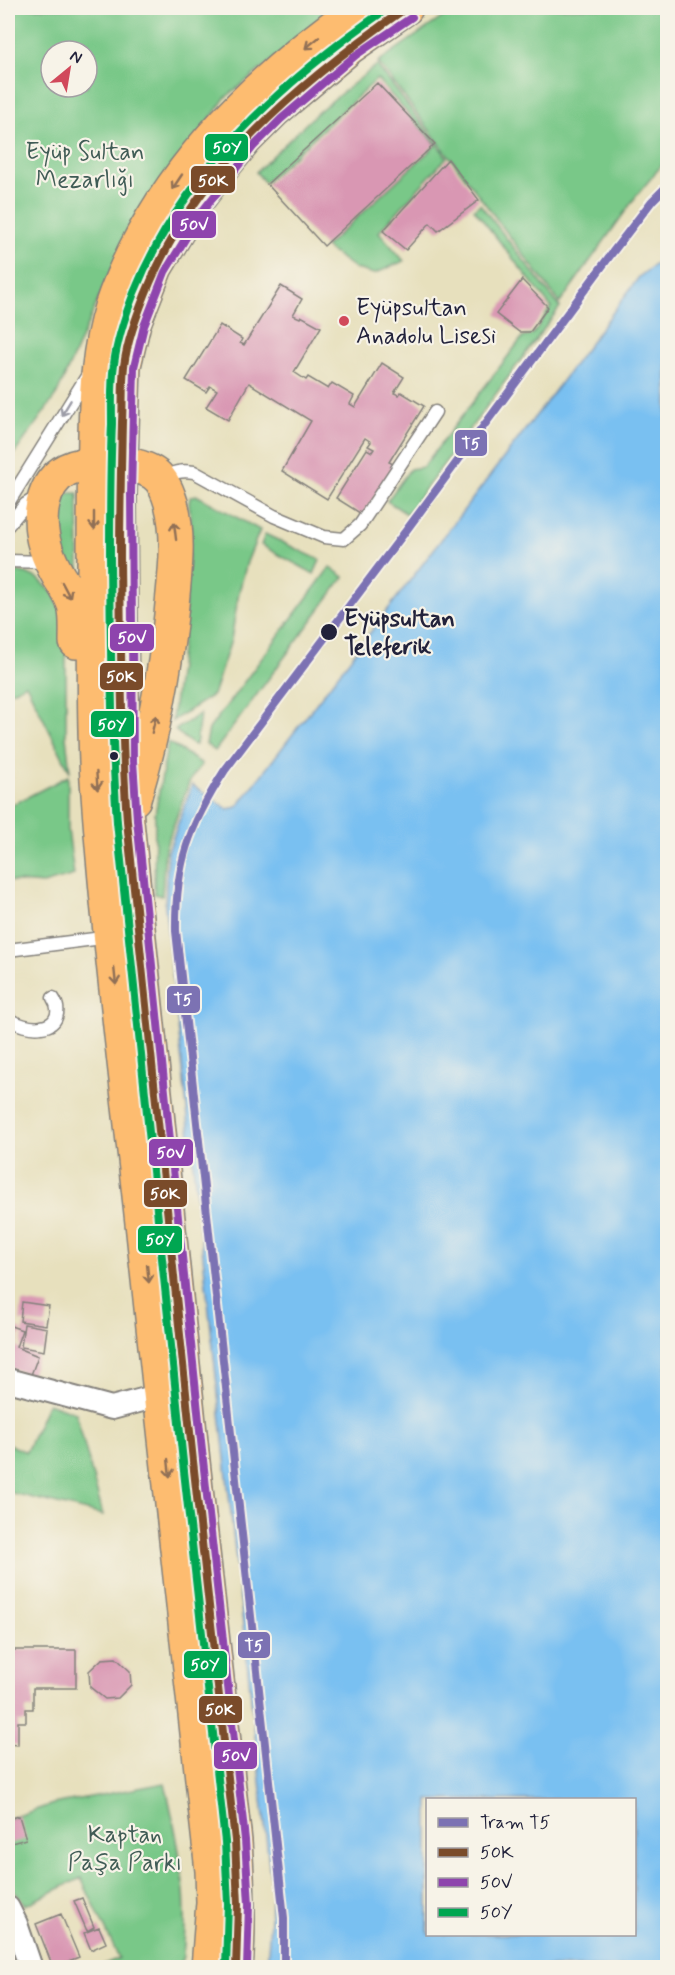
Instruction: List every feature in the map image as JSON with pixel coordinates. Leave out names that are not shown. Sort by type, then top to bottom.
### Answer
[{"type":"main road","points":[[236,1968],[239,1895],[235,1840],[193,1461],[127,821],[108,463],[99,360],[110,312],[132,256],[190,163],[240,105],[305,49],[359,8]]},
{"type":"main road","points":[[208,1968],[213,1902],[212,1871],[111,937],[97,780],[95,723],[108,463],[128,346],[144,296],[156,267],[172,239],[218,173],[245,140],[274,111],[350,47],[406,8]]},
{"type":"main road","points":[[95,723],[78,680],[75,606],[44,546],[42,524],[43,504],[48,490],[64,470],[72,466],[108,463],[141,467],[154,473],[160,480],[171,504],[177,547],[170,633],[158,710],[127,821]]},
{"type":"street","points":[[8,1380],[111,1408],[161,1395]]},
{"type":"street","points":[[8,1908],[31,1968]]},
{"type":"lane","points":[[8,503],[74,394],[99,360]]},
{"type":"lane","points":[[160,480],[174,472],[183,470],[194,472],[274,516],[324,537],[344,539],[360,525],[435,412]]},
{"type":"lane","points":[[8,525],[26,504],[48,490]]},
{"type":"lane","points":[[8,561],[51,562]]},
{"type":"lane","points":[[8,950],[111,937]]},
{"type":"lane","points":[[8,1019],[15,1024],[41,1027],[48,1024],[54,1020],[58,1011],[53,998]]},
{"type":"green space","name":"Eyüp Sultan Mezarlığı","points":[[8,8],[338,8],[225,98],[168,178],[114,264],[57,394],[8,463]]},
{"type":"green space","points":[[456,8],[667,8],[667,159],[637,195],[560,303],[378,62]]},
{"type":"green space","points":[[377,65],[447,157],[379,232],[404,261],[374,274],[356,269],[325,247],[436,145],[377,79],[265,183],[256,172],[319,111]]},
{"type":"green space","points":[[480,204],[560,307],[407,514],[387,501],[410,469],[423,467],[522,338],[533,334],[551,307],[474,209]]},
{"type":"green space","points":[[78,493],[79,571],[77,572],[63,549],[56,516],[59,499],[65,494]]},
{"type":"green space","points":[[196,495],[260,530],[247,562],[239,592],[231,640],[213,695],[172,721],[183,634],[191,523],[189,503],[190,497]]},
{"type":"green space","points":[[265,534],[320,560],[314,574],[261,545]]},
{"type":"green space","points":[[330,567],[344,577],[215,751],[206,744],[209,729]]},
{"type":"green space","points":[[8,570],[26,573],[39,579],[53,593],[66,622],[66,736],[70,772],[26,684],[8,693]]},
{"type":"green space","points":[[200,714],[196,745],[175,730]]},
{"type":"green space","points":[[168,742],[202,764],[190,780],[165,849],[162,896],[154,894],[155,814]]},
{"type":"green space","points":[[68,776],[68,830],[74,875],[43,884],[8,881],[8,807]]},
{"type":"green space","points":[[48,1403],[76,1413],[103,1515],[8,1492],[8,1444],[26,1452]]},
{"type":"green space","name":"Kaptan Paşa Parkı","points":[[165,1783],[179,1852],[184,1898],[184,1944],[181,1967],[98,1967],[119,1958],[81,1878],[25,1905],[8,1882],[8,1819],[53,1804]]},
{"type":"water","points":[[667,255],[667,1967],[267,1967],[272,1891],[165,906],[168,852],[192,785],[228,809],[237,807],[639,277]]},
{"type":"building","points":[[377,83],[435,144],[324,246],[267,184]]},
{"type":"building","points":[[448,159],[479,200],[438,231],[430,223],[406,250],[383,231]]},
{"type":"building","points":[[522,280],[548,307],[530,332],[519,332],[496,314]]},
{"type":"building","points":[[281,286],[302,299],[293,315],[300,318],[301,316],[321,327],[294,372],[328,389],[332,383],[354,396],[350,404],[355,407],[382,363],[404,377],[394,393],[399,395],[401,392],[424,406],[389,462],[395,465],[363,515],[336,498],[367,449],[372,452],[374,449],[368,446],[371,442],[365,438],[327,499],[282,471],[311,421],[249,383],[228,420],[206,407],[217,390],[210,386],[206,392],[186,380],[220,325],[242,339],[240,343],[244,345]]},
{"type":"building","points":[[22,1302],[49,1306],[46,1325],[20,1321]]},
{"type":"building","points":[[24,1324],[47,1328],[44,1351],[21,1347]]},
{"type":"building","points":[[8,1325],[22,1330],[16,1347],[38,1356],[31,1375],[8,1367]]},
{"type":"building","points":[[8,1594],[10,1606],[8,1613]]},
{"type":"building","points":[[8,1650],[76,1650],[76,1688],[33,1688],[33,1709],[26,1709],[26,1722],[18,1722],[18,1745],[8,1744]]},
{"type":"building","points":[[116,1658],[130,1671],[131,1685],[118,1698],[105,1699],[90,1687],[89,1671],[102,1659]]},
{"type":"building","points":[[19,1816],[26,1839],[8,1844],[8,1819]]},
{"type":"building","points":[[82,1898],[94,1927],[87,1931],[74,1901]]},
{"type":"building","points":[[61,1914],[79,1957],[53,1967],[36,1924]]},
{"type":"building","points":[[99,1927],[106,1943],[91,1950],[84,1933]]},
{"type":"building","points":[[8,1952],[16,1968],[8,1968]]},
{"type":"tram line","name":"T5","points":[[284,1968],[284,1918],[176,931],[176,907],[182,865],[193,828],[225,770],[612,253],[652,201],[668,185]]},
{"type":"transit line","name":"50Y","points":[[226,1967],[228,1904],[225,1842],[117,822],[112,723],[110,508],[112,379],[119,337],[134,293],[155,249],[180,207],[208,168],[274,98],[311,66],[388,8]]},
{"type":"transit line","name":"50K","points":[[236,1968],[238,1904],[235,1841],[127,821],[122,722],[120,557],[123,373],[135,321],[166,250],[191,208],[221,169],[289,99],[327,67],[406,8]]},
{"type":"transit line","name":"50V","points":[[247,1968],[249,1904],[245,1840],[137,820],[133,761],[131,494],[134,367],[144,326],[165,272],[201,213],[253,147],[281,119],[356,55],[412,17]]},
{"type":"place","name":"Eyüpsultan Anadolu Lisesi","points":[[344,321]]},
{"type":"place","name":"Eyüpsultan Teleferik","points":[[329,632]]}]
